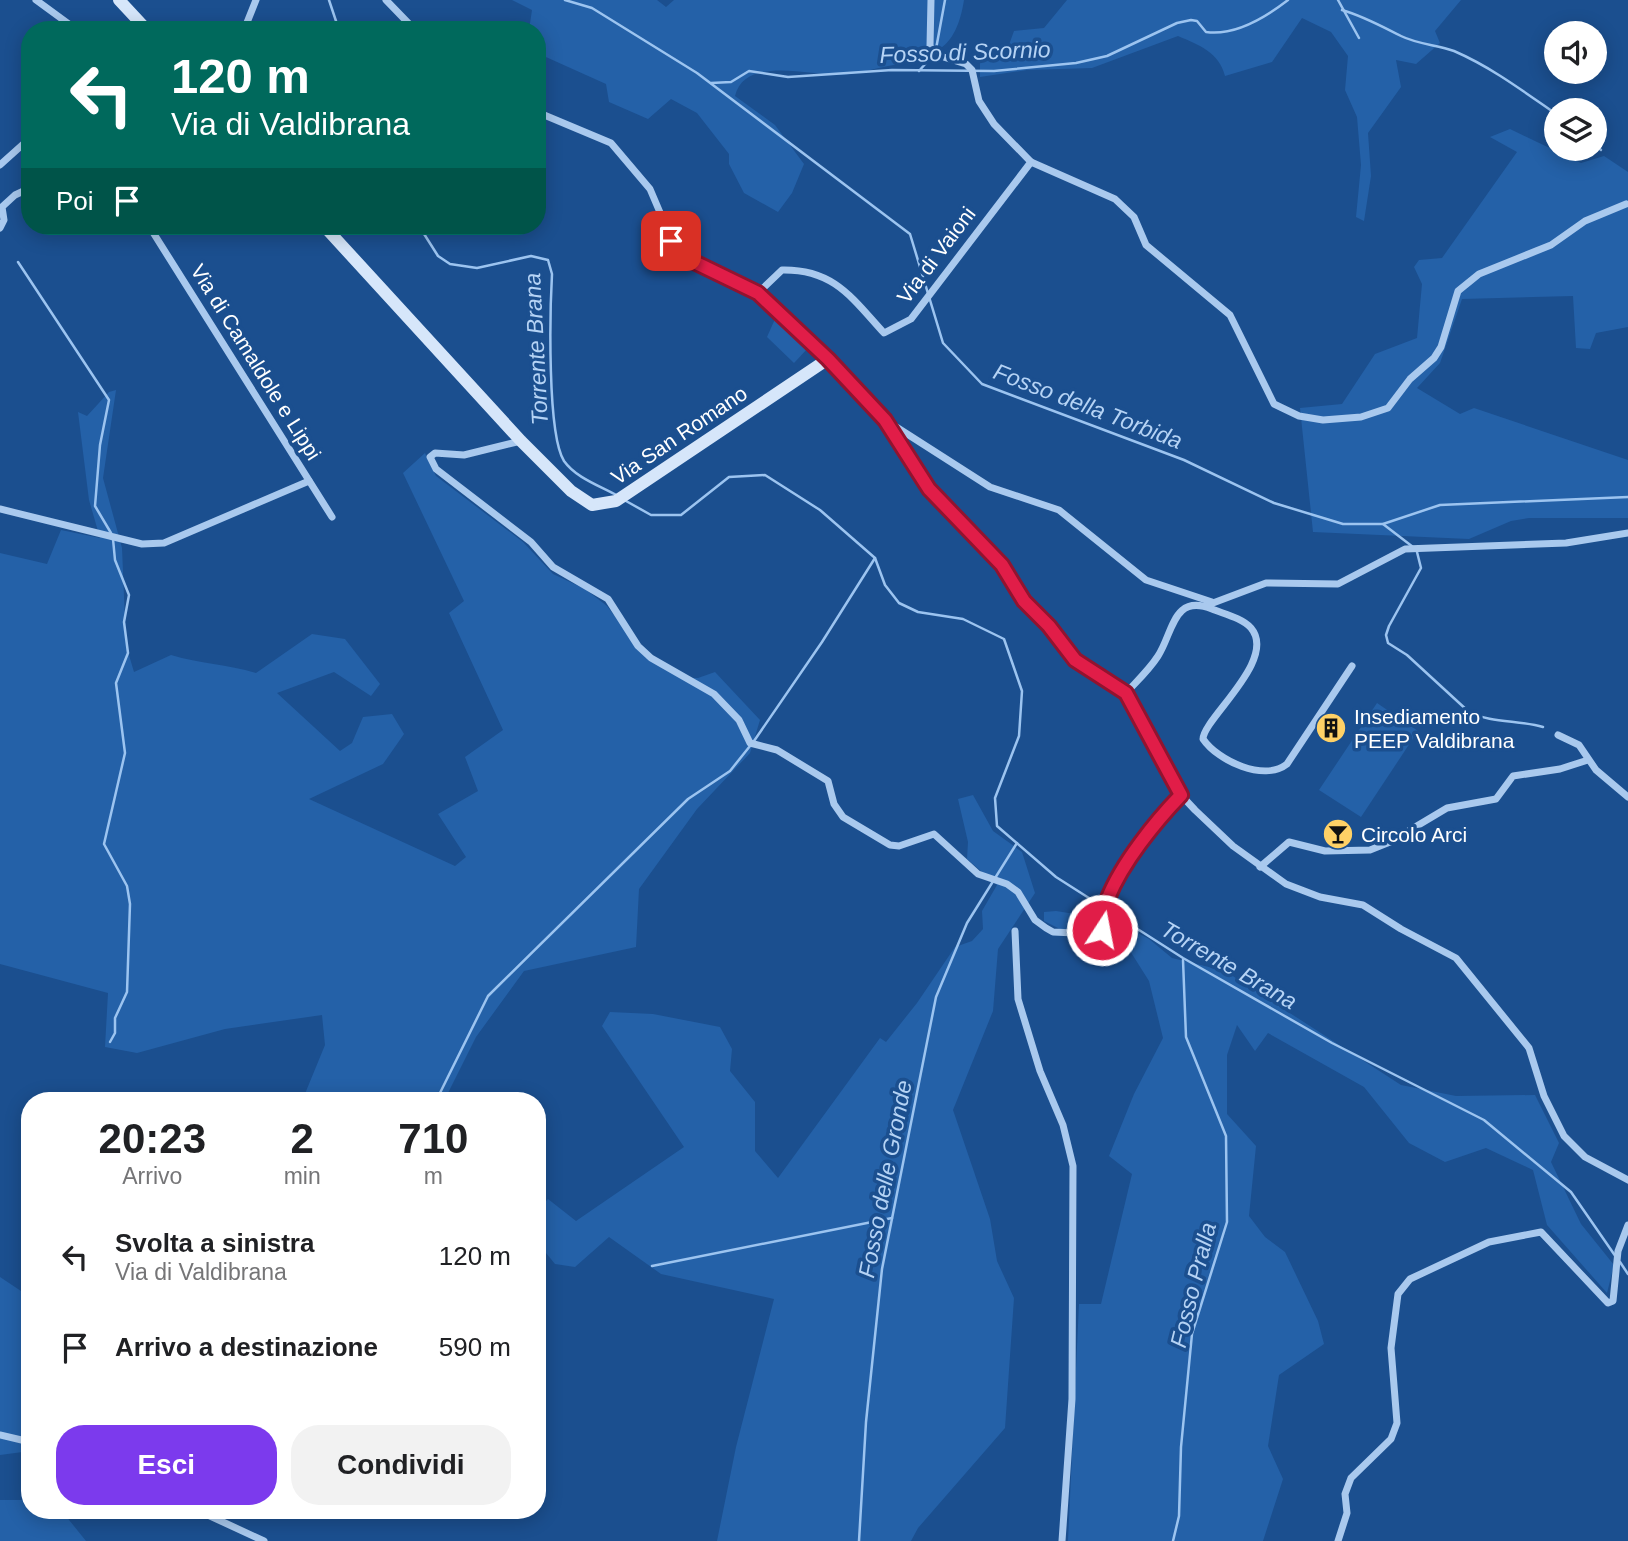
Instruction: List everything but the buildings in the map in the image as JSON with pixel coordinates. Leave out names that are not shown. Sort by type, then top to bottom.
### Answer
[{"type":"street","points":[[36,0],[65,21]]},
{"type":"street","points":[[119,0],[138,21]]},
{"type":"street","points":[[248,21],[256,0]]},
{"type":"street","points":[[386,0],[406,21]]},
{"type":"street","points":[[931,0],[930,46],[937,55],[966,64],[972,70],[979,102],[986,113],[1031,162],[1115,199],[1134,217],[1146,245],[1230,315],[1274,404],[1299,416],[1323,420],[1361,417],[1388,408],[1441,347],[1458,291],[1467,283],[1479,274],[1551,245],[1585,221],[1626,204]]},
{"type":"street","points":[[546,116],[611,142],[650,189],[676,250],[758,293],[828,359],[885,420],[929,489],[1002,565],[1024,601],[1049,626],[1075,660],[1126,693],[1181,795],[1260,867],[1298,890],[1363,905],[1409,934],[1456,958],[1529,1048],[1545,1096],[1564,1136],[1592,1163],[1628,1180]]},
{"type":"street","points":[[0,165],[21,146]]},
{"type":"street","name":"Via di Vaioni","points":[[758,293],[782,270],[806,270],[841,286],[884,333],[911,318],[1031,162]]},
{"type":"street","points":[[0,228],[4,220],[2,207],[21,192]]},
{"type":"street","name":"Via di Camaldole e Lippi","points":[[155,235],[332,517]]},
{"type":"street","name":"Via San Romano","points":[[332,235],[521,441],[584,501],[600,506],[616,501],[828,359]]},
{"type":"street","points":[[885,420],[990,487],[1059,510],[1123,565],[1146,580],[1209,604],[1248,625],[1256,640],[1249,668],[1240,687],[1203,735],[1211,749],[1233,764],[1244,768],[1285,766],[1352,666]]},
{"type":"street","points":[[521,441],[464,455],[435,453],[430,457],[436,469],[531,542],[553,567],[608,599],[638,646],[651,658],[714,694],[739,720],[750,743],[794,758],[828,781],[834,804],[843,817],[890,845],[899,846],[934,834],[978,874],[1007,884],[1018,892],[1035,920],[1053,932],[1088,934],[1102,930],[1103,914],[1112,888],[1160,817],[1181,795]]},
{"type":"street","points":[[0,509],[142,544],[164,543],[309,481]]},
{"type":"street","points":[[1126,693],[1157,657],[1181,612],[1191,604],[1209,604],[1266,583],[1338,584],[1405,549],[1566,543],[1628,533]]},
{"type":"street","points":[[1558,735],[1579,745],[1588,760],[1628,797]]},
{"type":"street","points":[[1260,867],[1289,842],[1325,851],[1370,850],[1390,842],[1447,808],[1496,799],[1513,776],[1560,769],[1588,760]]},
{"type":"street","points":[[1016,931],[1018,999],[1040,1071],[1063,1125],[1073,1166],[1072,1399],[1062,1541]]},
{"type":"street","points":[[1338,1541],[1347,1513],[1345,1494],[1351,1478],[1391,1439],[1397,1423],[1391,1348],[1398,1294],[1410,1279],[1489,1242],[1541,1232],[1608,1303],[1613,1301],[1618,1251],[1628,1225]]},
{"type":"street","points":[[0,1435],[21,1440]]},
{"type":"street","points":[[216,1519],[264,1541]]},
{"type":"shaded area","points":[[512,0],[657,0],[666,7],[674,0],[964,0],[960,17],[949,40],[941,48],[919,59],[841,75],[780,70],[765,72],[741,83],[735,96],[775,125],[804,164],[792,193],[778,212],[744,193],[729,164],[729,154],[697,113],[671,99],[648,119],[609,102],[606,84],[546,57],[546,21],[530,21],[532,10]]},
{"type":"shaded area","points":[[1067,0],[1461,0],[1435,31],[1440,43],[1416,64],[1396,60],[1401,87],[1368,133],[1371,176],[1364,221],[1356,217],[1361,165],[1357,117],[1345,90],[1348,56],[1331,32],[1302,18],[1272,62],[1225,76],[1213,55],[1201,46],[1178,36],[1092,68],[1027,70],[980,77],[980,61],[1005,56],[1014,31],[1044,28]]},
{"type":"shaded area","points":[[1510,129],[1544,145],[1544,161],[1581,163],[1607,161],[1607,158],[1628,172],[1628,327],[1596,333],[1590,349],[1576,348],[1573,296],[1462,299],[1440,363],[1417,388],[1460,414],[1474,408],[1628,460],[1628,518],[1529,518],[1511,521],[1469,539],[1313,532],[1300,408],[1342,404],[1375,354],[1417,338],[1422,284],[1414,267],[1419,260],[1442,258],[1517,152],[1490,137]]},
{"type":"shaded area","points":[[775,319],[808,348],[794,363],[767,337]]},
{"type":"shaded area","points":[[116,390],[103,478],[122,548],[126,645],[134,672],[171,655],[256,673],[312,634],[345,639],[380,684],[371,696],[334,672],[277,693],[340,751],[352,743],[363,717],[392,714],[404,734],[383,764],[309,799],[455,866],[466,857],[438,814],[478,791],[465,757],[503,730],[449,613],[464,601],[403,473],[425,453],[436,476],[523,542],[553,574],[585,589],[607,606],[647,658],[683,678],[698,678],[715,672],[760,720],[750,753],[697,809],[639,889],[636,947],[524,971],[476,1037],[448,1092],[306,1092],[325,1045],[322,1015],[225,1029],[137,1053],[105,1047],[108,993],[0,964],[0,553],[47,564],[61,530],[100,538],[89,500],[78,412],[87,416],[109,392]]},
{"type":"shaded area","points":[[1377,703],[1418,731],[1361,817],[1319,790]]},
{"type":"shaded area","points":[[973,795],[993,831],[1022,852],[1035,893],[998,949],[993,1011],[953,1110],[990,1219],[997,1261],[1014,1298],[1005,1428],[918,1528],[911,1541],[717,1541],[736,1447],[774,1299],[661,1274],[609,1237],[575,1267],[555,1264],[546,1253],[548,1199],[576,1221],[684,1147],[602,1026],[610,1012],[653,1014],[720,1027],[732,1049],[730,1071],[755,1102],[755,1151],[778,1178],[880,1038],[886,1042],[917,1003],[955,947],[972,941],[983,929],[982,911],[997,885],[967,859],[968,842],[958,799]]},
{"type":"shaded area","points":[[1056,911],[1113,920],[1149,939],[1172,958],[1225,971],[1401,1085],[1456,1096],[1535,1095],[1559,1143],[1551,1162],[1581,1224],[1614,1265],[1607,1293],[1547,1225],[1533,1170],[1486,1148],[1445,1162],[1409,1143],[1364,1087],[1268,1033],[1255,1051],[1237,1025],[1227,1055],[1227,1114],[1256,1146],[1249,1216],[1265,1237],[1285,1252],[1318,1321],[1324,1344],[1279,1375],[1268,1446],[1283,1479],[1263,1541],[1068,1541],[1079,1304],[1101,1304],[1132,1174],[1109,1156],[1134,1094],[1163,1038],[1149,981],[1120,935],[1060,929],[1044,921],[1044,912]]},
{"type":"shaded area","points":[[0,1277],[21,1291],[21,1452],[0,1455]]},
{"type":"shaded area","points":[[0,1500],[21,1500],[21,1519],[68,1519],[86,1541],[0,1541]]},
{"type":"waterway","name":"Torrente Brana","points":[[329,0],[336,21]]},
{"type":"waterway","name":"Fosso della Torbida","points":[[565,0],[592,8],[697,73],[910,234],[943,343],[982,384],[1184,460],[1274,503],[1343,524],[1383,524],[1440,505],[1628,497]]},
{"type":"waterway","points":[[936,49],[945,0]]},
{"type":"waterway","name":"Fosso di Scornio","points":[[711,83],[731,82],[749,71],[788,77],[892,70],[994,71],[1076,63],[1107,56],[1177,23],[1191,20],[1197,21],[1206,32],[1228,31],[1260,19],[1288,0]]},
{"type":"waterway","points":[[1338,0],[1359,38]]},
{"type":"waterway","points":[[1342,10],[1407,39],[1468,57],[1544,106]]},
{"type":"waterway","points":[[919,71],[933,55]]},
{"type":"waterway","name":"Torrente Brana","points":[[425,235],[438,256],[450,264],[477,268],[531,256],[548,260],[552,274],[552,399],[559,447],[564,461],[575,472],[618,496]]},
{"type":"waterway","points":[[18,262],[109,400],[100,445],[95,506],[111,533]]},
{"type":"waterway","name":"Torrente Brana","points":[[626,501],[651,515],[681,515],[729,477],[765,475],[820,510],[875,558],[885,585],[899,603],[918,612],[963,619],[1004,639],[1022,691],[1019,736],[995,798],[997,826],[1056,877],[1183,958],[1332,1043],[1484,1120],[1571,1192],[1616,1257]]},
{"type":"waterway","points":[[1383,524],[1413,547]]},
{"type":"waterway","points":[[110,1042],[115,1033],[115,1018],[127,992],[130,904],[127,886],[104,844],[125,753],[116,683],[128,653],[124,622],[129,595],[115,560],[113,539]]},
{"type":"waterway","points":[[1417,552],[1421,568],[1389,626],[1386,635],[1388,643],[1407,655],[1469,712],[1486,718],[1543,727]]},
{"type":"waterway","points":[[754,741],[822,642],[875,558]]},
{"type":"waterway","points":[[440,1092],[488,996],[688,799],[730,771],[750,746]]},
{"type":"waterway","name":"Fosso delle Gronde","points":[[859,1541],[866,1422],[882,1269],[936,997],[967,923],[1017,843]]},
{"type":"waterway","name":"Fosso Pralla","points":[[1173,1541],[1179,1516],[1181,1447],[1192,1334],[1227,1222],[1226,1136],[1186,1037],[1183,960]]},
{"type":"waterway","points":[[652,1266],[892,1218]]},
{"type":"waterway","name":"Torrente Brana","points":[[1620,1262],[1628,1274]]},
{"type":"place","name":"Insediamento PEEP Valdibrana","points":[[1331,728]]},
{"type":"place","name":"Circolo Arci","points":[[1338,834]]},
{"type":"route","points":[[671,241],[679,253],[690,260],[758,293],[828,359],[885,420],[929,489],[1002,565],[1024,601],[1049,626],[1075,660],[1118,685],[1131,700],[1181,795],[1160,817],[1112,888],[1103,914],[1102,930]]}]
